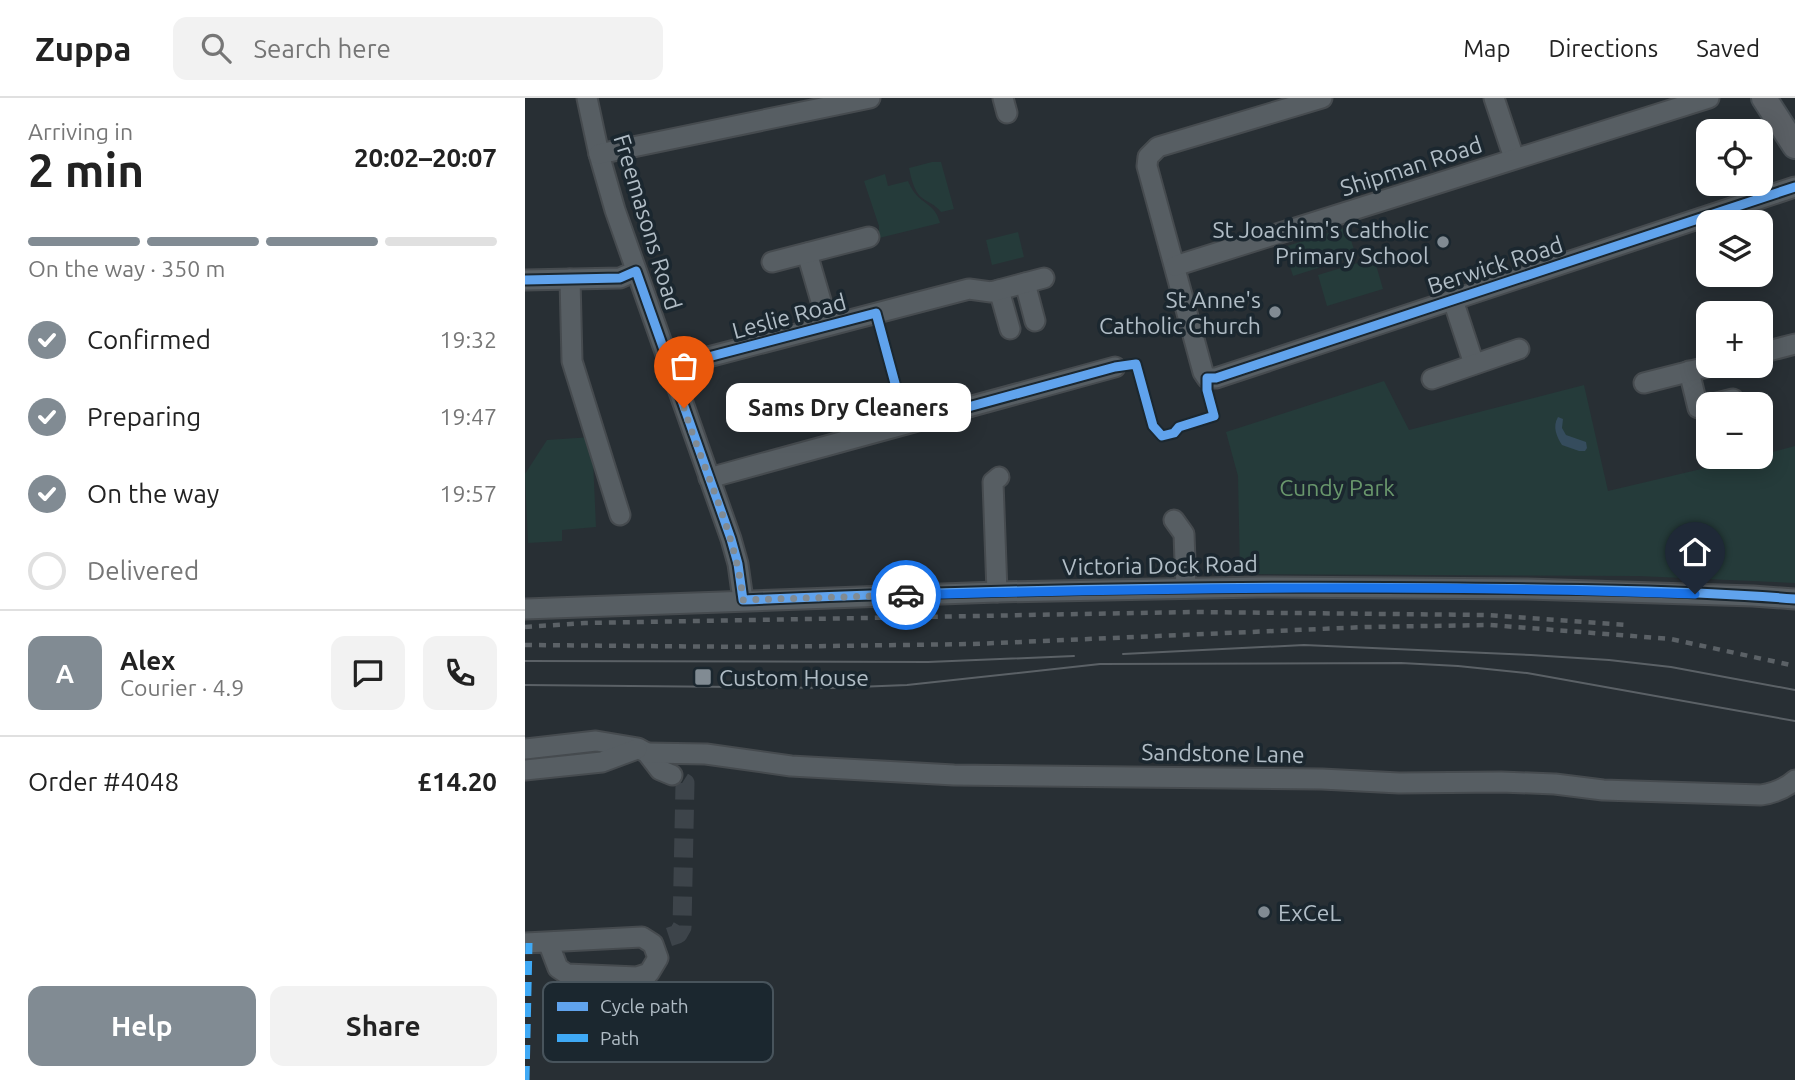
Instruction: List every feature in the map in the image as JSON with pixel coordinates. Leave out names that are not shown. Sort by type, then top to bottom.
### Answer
[{"type":"main road","points":[[1764,98],[1795,146]]},
{"type":"street","name":"Freemasons Road","points":[[587,98],[615,210],[738,564],[743,600]]},
{"type":"street","points":[[599,154],[849,100],[870,98]]},
{"type":"street","points":[[1175,266],[1147,166],[1148,157],[1158,147],[1322,98]]},
{"type":"street","points":[[1494,98],[1514,158]]},
{"type":"street","name":"Shipman Road","points":[[1175,266],[1514,158],[1660,106],[1709,98]]},
{"type":"street","name":"Berwick Road","points":[[1175,266],[1203,372],[1207,378],[1216,377],[1795,187]]},
{"type":"street","points":[[772,262],[869,237]]},
{"type":"street","points":[[807,253],[828,325]]},
{"type":"street","points":[[525,280],[620,278],[636,271]]},
{"type":"street","points":[[570,279],[572,360],[620,514]]},
{"type":"street","name":"Leslie Road","points":[[670,367],[969,289],[999,290],[1034,280],[1035,321]]},
{"type":"street","points":[[999,290],[1010,329]]},
{"type":"street","name":"Berwick Road","points":[[1453,300],[1474,364]]},
{"type":"street","points":[[1773,350],[1795,344]]},
{"type":"street","points":[[1433,379],[1519,349]]},
{"type":"street","points":[[709,478],[1115,367]]},
{"type":"street","points":[[1644,383],[1696,370]]},
{"type":"street","points":[[1689,372],[1696,400]]},
{"type":"street","points":[[997,592],[993,482],[999,477]]},
{"type":"street","points":[[1174,520],[1184,534],[1186,588]]},
{"type":"street","name":"Victoria Dock Road","points":[[525,608],[1186,588],[1527,589],[1795,599]]},
{"type":"street","points":[[525,749],[596,741],[642,751],[660,769],[672,775]]},
{"type":"street","points":[[525,770],[602,762],[642,751]]},
{"type":"street","name":"Sandstone Lane","points":[[642,751],[706,754],[791,766],[954,775],[1322,779],[1399,783],[1501,782],[1555,784],[1604,790],[1761,795],[1775,792],[1795,780]]},
{"type":"street","points":[[548,942],[558,968],[567,974],[637,977],[649,973],[658,958],[653,944],[642,937]]},
{"type":"street","points":[[525,943],[669,937]]},
{"type":"green space","points":[[941,162],[954,209],[941,212],[921,197],[915,188],[909,168]]},
{"type":"green space","points":[[885,174],[888,186],[908,181],[916,195],[934,210],[940,223],[879,238],[879,226],[864,181]]},
{"type":"green space","points":[[1347,227],[1356,256],[1293,276],[1284,247]]},
{"type":"green space","points":[[1018,232],[1024,257],[992,265],[986,240]]},
{"type":"green space","points":[[1374,258],[1383,289],[1327,306],[1318,275]]},
{"type":"green space","name":"Cundy Park","points":[[1384,381],[1409,430],[1584,385],[1608,491],[1701,469],[1773,469],[1773,452],[1795,446],[1795,583],[1638,576],[1240,574],[1238,476],[1226,432]]},
{"type":"green space","points":[[592,437],[596,527],[562,530],[562,541],[528,543],[525,474],[547,440]]},
{"type":"water","points":[[1558,417],[1563,419],[1562,428],[1566,435],[1586,442],[1585,451],[1562,445],[1555,428]]},
{"type":"tunnel","points":[[669,937],[678,934],[682,927],[685,783],[672,775]]},
{"type":"tram line","points":[[1123,654],[1304,645],[1531,655],[1671,667],[1795,690]]},
{"type":"tram line","points":[[525,661],[928,662],[1074,656]]},
{"type":"tram line","points":[[525,685],[831,688],[907,685],[1100,664],[1401,663],[1527,673],[1795,721]]},
{"type":"railway","points":[[525,627],[585,623],[1195,612],[1486,615],[1627,625]]},
{"type":"railway","points":[[525,645],[759,647],[973,644],[1366,627],[1490,625],[1671,639],[1795,666]]},
{"type":"marked path","points":[[526,1080],[529,943]]},
{"type":"cycle path","points":[[670,367],[876,313],[906,424],[1115,367],[1136,364],[1153,426],[1162,436],[1174,433],[1179,427],[1214,416],[1207,390],[1207,378],[1216,378],[1795,187]]},
{"type":"cycle path","points":[[525,280],[620,278],[636,271],[731,539],[743,600],[921,593],[1278,587],[1626,590],[1795,599]]},
{"type":"way so far","points":[[684,408],[731,539],[741,578],[743,600],[906,595]]},
{"type":"place","name":"St Joachim's Catholic Primary School","points":[[1443,242]]},
{"type":"place","name":"St Anne's Catholic Church","points":[[1275,312]]},
{"type":"place","name":"Sams Dry Cleaners","points":[[684,408]]},
{"type":"place","name":"Custom House","points":[[703,677]]},
{"type":"place","name":"ExCeL","points":[[1264,912]]},
{"type":"route","points":[[906,595],[1309,587],[1695,594]]}]
